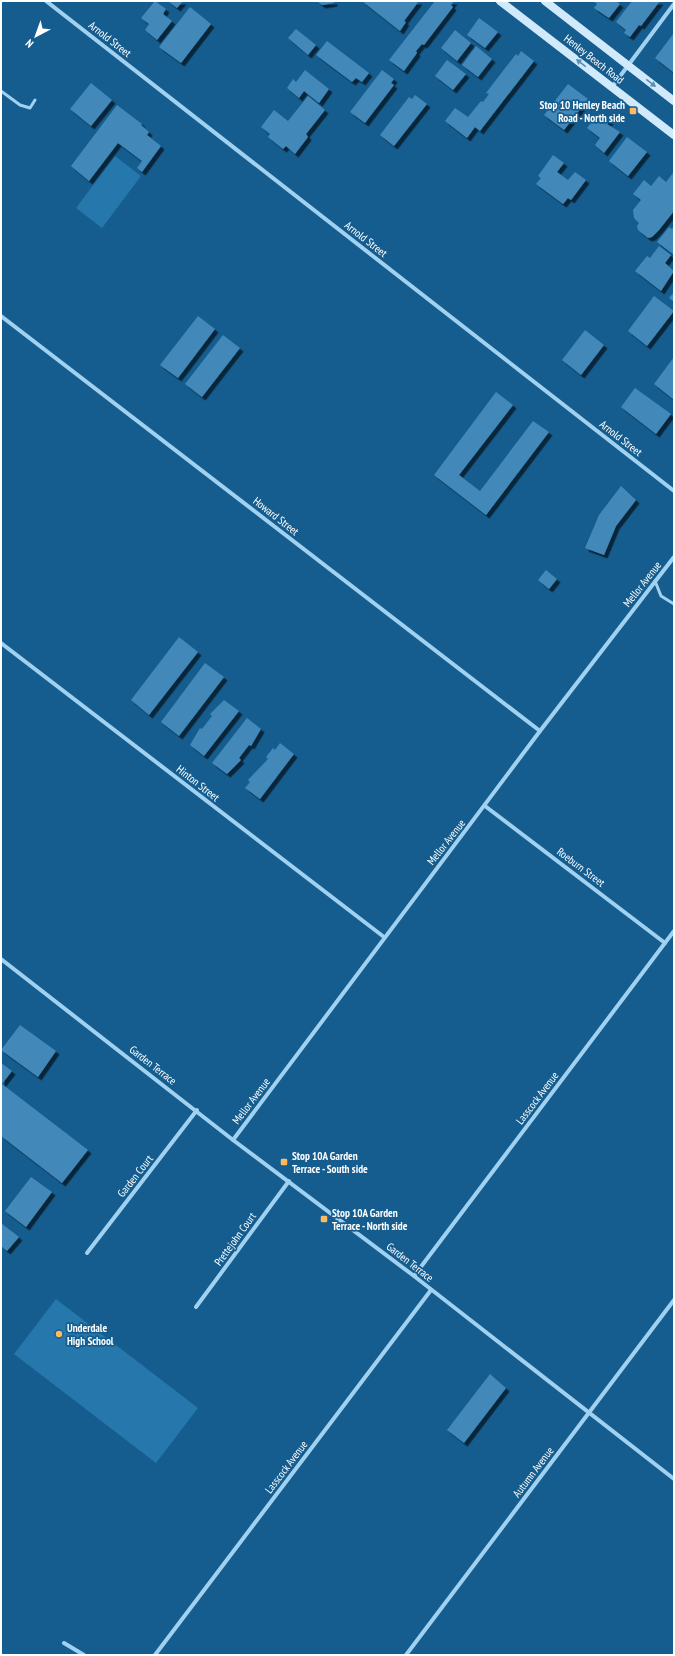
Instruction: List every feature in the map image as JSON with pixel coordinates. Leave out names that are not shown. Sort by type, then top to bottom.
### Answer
[{"type":"main road","name":"Henley Beach Road","points":[[500,1],[674,135]]},
{"type":"main road","name":"Henley Beach Road","points":[[545,1],[674,101]]},
{"type":"street","name":"Arnold Street","points":[[46,1],[674,491]]},
{"type":"street","points":[[612,87],[674,4]]},
{"type":"street","name":"Howard Street","points":[[1,316],[540,731]]},
{"type":"street","name":"Mellor Avenue","points":[[233,1140],[384,937],[674,557]]},
{"type":"street","name":"Hinton Street","points":[[1,643],[384,937]]},
{"type":"street","name":"Roeburn Street","points":[[485,806],[665,943]]},
{"type":"street","name":"Lasscock Avenue","points":[[414,1276],[674,931]]},
{"type":"street","name":"Garden Terrace","points":[[1,959],[197,1110],[233,1140],[414,1276],[674,1479]]},
{"type":"street","name":"Garden Court","points":[[87,1253],[197,1110]]},
{"type":"street","name":"Prettejohn Court","points":[[196,1307],[289,1181]]},
{"type":"street","name":"Lasscock Avenue","points":[[155,1655],[431,1290]]},
{"type":"street","name":"Autumn Avenue","points":[[406,1655],[674,1300]]},
{"type":"street","points":[[64,1643],[84,1655]]},
{"type":"lane","points":[[1,91],[25,107],[30,108],[36,100]]},
{"type":"lane","points":[[655,581],[661,596],[674,604]]},
{"type":"shaded area","points":[[115,156],[141,176],[102,228],[76,208]]},
{"type":"shaded area","points":[[56,1299],[198,1408],[156,1463],[14,1354]]},
{"type":"building","points":[[155,1],[166,9],[163,14],[172,21],[157,40],[145,30],[149,24],[141,18]]},
{"type":"building","points":[[168,1],[183,1],[177,8]]},
{"type":"building","points":[[317,1],[334,1],[334,3],[322,5]]},
{"type":"building","points":[[362,1],[419,1],[404,21],[406,22],[400,31]]},
{"type":"building","points":[[435,1],[454,1],[451,5],[453,7],[424,45],[422,44],[416,51],[417,53],[404,71],[389,60]]},
{"type":"building","points":[[593,1],[616,1],[620,4],[609,18],[594,8],[597,4]]},
{"type":"building","points":[[632,1],[660,1],[641,26],[639,25],[630,37],[624,33],[626,30],[616,22]]},
{"type":"building","points":[[190,7],[211,24],[181,63],[159,47]]},
{"type":"building","points":[[479,18],[498,32],[485,48],[467,35]]},
{"type":"building","points":[[296,29],[316,45],[308,55],[288,38]]},
{"type":"building","points":[[455,30],[471,43],[457,61],[441,48]]},
{"type":"building","points":[[674,33],[674,70],[673,72],[655,58]]},
{"type":"building","points":[[327,41],[369,73],[362,82],[356,78],[352,82],[316,55]]},
{"type":"building","points":[[476,46],[492,59],[478,77],[462,65]]},
{"type":"building","points":[[521,51],[534,61],[480,131],[475,127],[467,138],[445,121],[455,108],[468,117],[481,101],[483,102],[489,94],[486,93],[516,54],[518,56]]},
{"type":"building","points":[[447,60],[466,74],[453,90],[435,76]]},
{"type":"building","points":[[305,70],[329,89],[319,103],[304,91],[299,98],[287,88],[293,79],[296,82]]},
{"type":"building","points":[[382,70],[394,79],[391,83],[394,85],[365,123],[350,112]]},
{"type":"building","points":[[91,83],[112,100],[91,126],[70,109]]},
{"type":"building","points":[[568,84],[588,99],[564,130],[544,115]]},
{"type":"building","points":[[415,95],[427,104],[394,146],[380,135],[409,97],[412,99]]},
{"type":"building","points":[[308,96],[325,110],[306,134],[308,137],[295,154],[286,146],[283,149],[268,137],[270,134],[261,127],[274,110],[288,121]]},
{"type":"building","points":[[117,105],[142,124],[141,125],[149,132],[147,135],[161,146],[142,172],[137,168],[142,161],[118,143],[89,181],[71,166]]},
{"type":"building","points":[[599,113],[610,121],[607,124],[620,132],[604,153],[595,145],[600,138],[587,128]]},
{"type":"building","points":[[627,137],[647,152],[628,176],[609,161]]},
{"type":"building","points":[[553,155],[564,163],[557,172],[568,180],[575,172],[586,180],[571,200],[568,198],[563,204],[536,184],[541,178],[538,176]]},
{"type":"building","points":[[673,173],[674,211],[659,230],[652,237],[648,238],[638,230],[637,226],[639,223],[634,218],[633,210],[641,200],[633,194],[644,180],[651,186],[659,176],[666,182]]},
{"type":"building","points":[[674,226],[674,255],[657,242],[669,227],[672,229]]},
{"type":"building","points":[[659,246],[671,255],[665,263],[674,271],[661,291],[635,271],[647,256],[650,258]]},
{"type":"building","points":[[674,292],[674,302],[669,298]]},
{"type":"building","points":[[654,296],[674,311],[647,346],[628,331]]},
{"type":"building","points":[[198,316],[215,329],[178,378],[160,365]]},
{"type":"building","points":[[585,330],[604,345],[581,375],[562,360]]},
{"type":"building","points":[[223,335],[240,348],[202,397],[185,384]]},
{"type":"building","points":[[674,357],[674,398],[673,399],[654,384]]},
{"type":"building","points":[[635,388],[671,414],[656,434],[621,407]]},
{"type":"building","points":[[496,392],[513,405],[459,475],[480,491],[533,421],[549,432],[486,515],[434,475]]},
{"type":"building","points":[[621,486],[636,500],[616,526],[604,555],[585,548],[599,515]]},
{"type":"building","points":[[546,570],[557,579],[549,589],[538,580]]},
{"type":"building","points":[[179,637],[198,652],[149,715],[131,700]]},
{"type":"building","points":[[205,663],[224,677],[179,736],[161,722]]},
{"type":"building","points":[[224,700],[239,711],[204,756],[190,745],[200,728],[202,729],[212,716],[210,714]]},
{"type":"building","points":[[247,718],[261,729],[251,746],[249,745],[239,758],[241,760],[227,774],[212,763]]},
{"type":"building","points":[[280,743],[294,754],[260,799],[245,788],[250,782],[248,780],[268,759],[266,757],[273,748],[275,750]]},
{"type":"building","points":[[20,1025],[56,1051],[38,1077],[1,1050]]},
{"type":"building","points":[[1,1063],[12,1071],[2,1084],[88,1150],[62,1183],[1,1136]]},
{"type":"building","points":[[31,1177],[52,1192],[26,1227],[5,1211]]},
{"type":"building","points":[[1,1223],[19,1237],[7,1251],[1,1246]]},
{"type":"building","points":[[490,1374],[506,1388],[464,1443],[447,1430]]},
{"type":"place","name":"Stop 10 Henley Beach Road - North side","points":[[633,111]]},
{"type":"place","name":"Stop 10A Garden Terrace - South side","points":[[284,1162]]},
{"type":"place","name":"Stop 10A Garden Terrace - North side","points":[[324,1219]]},
{"type":"place","name":"Underdale High School","points":[[59,1334]]}]
